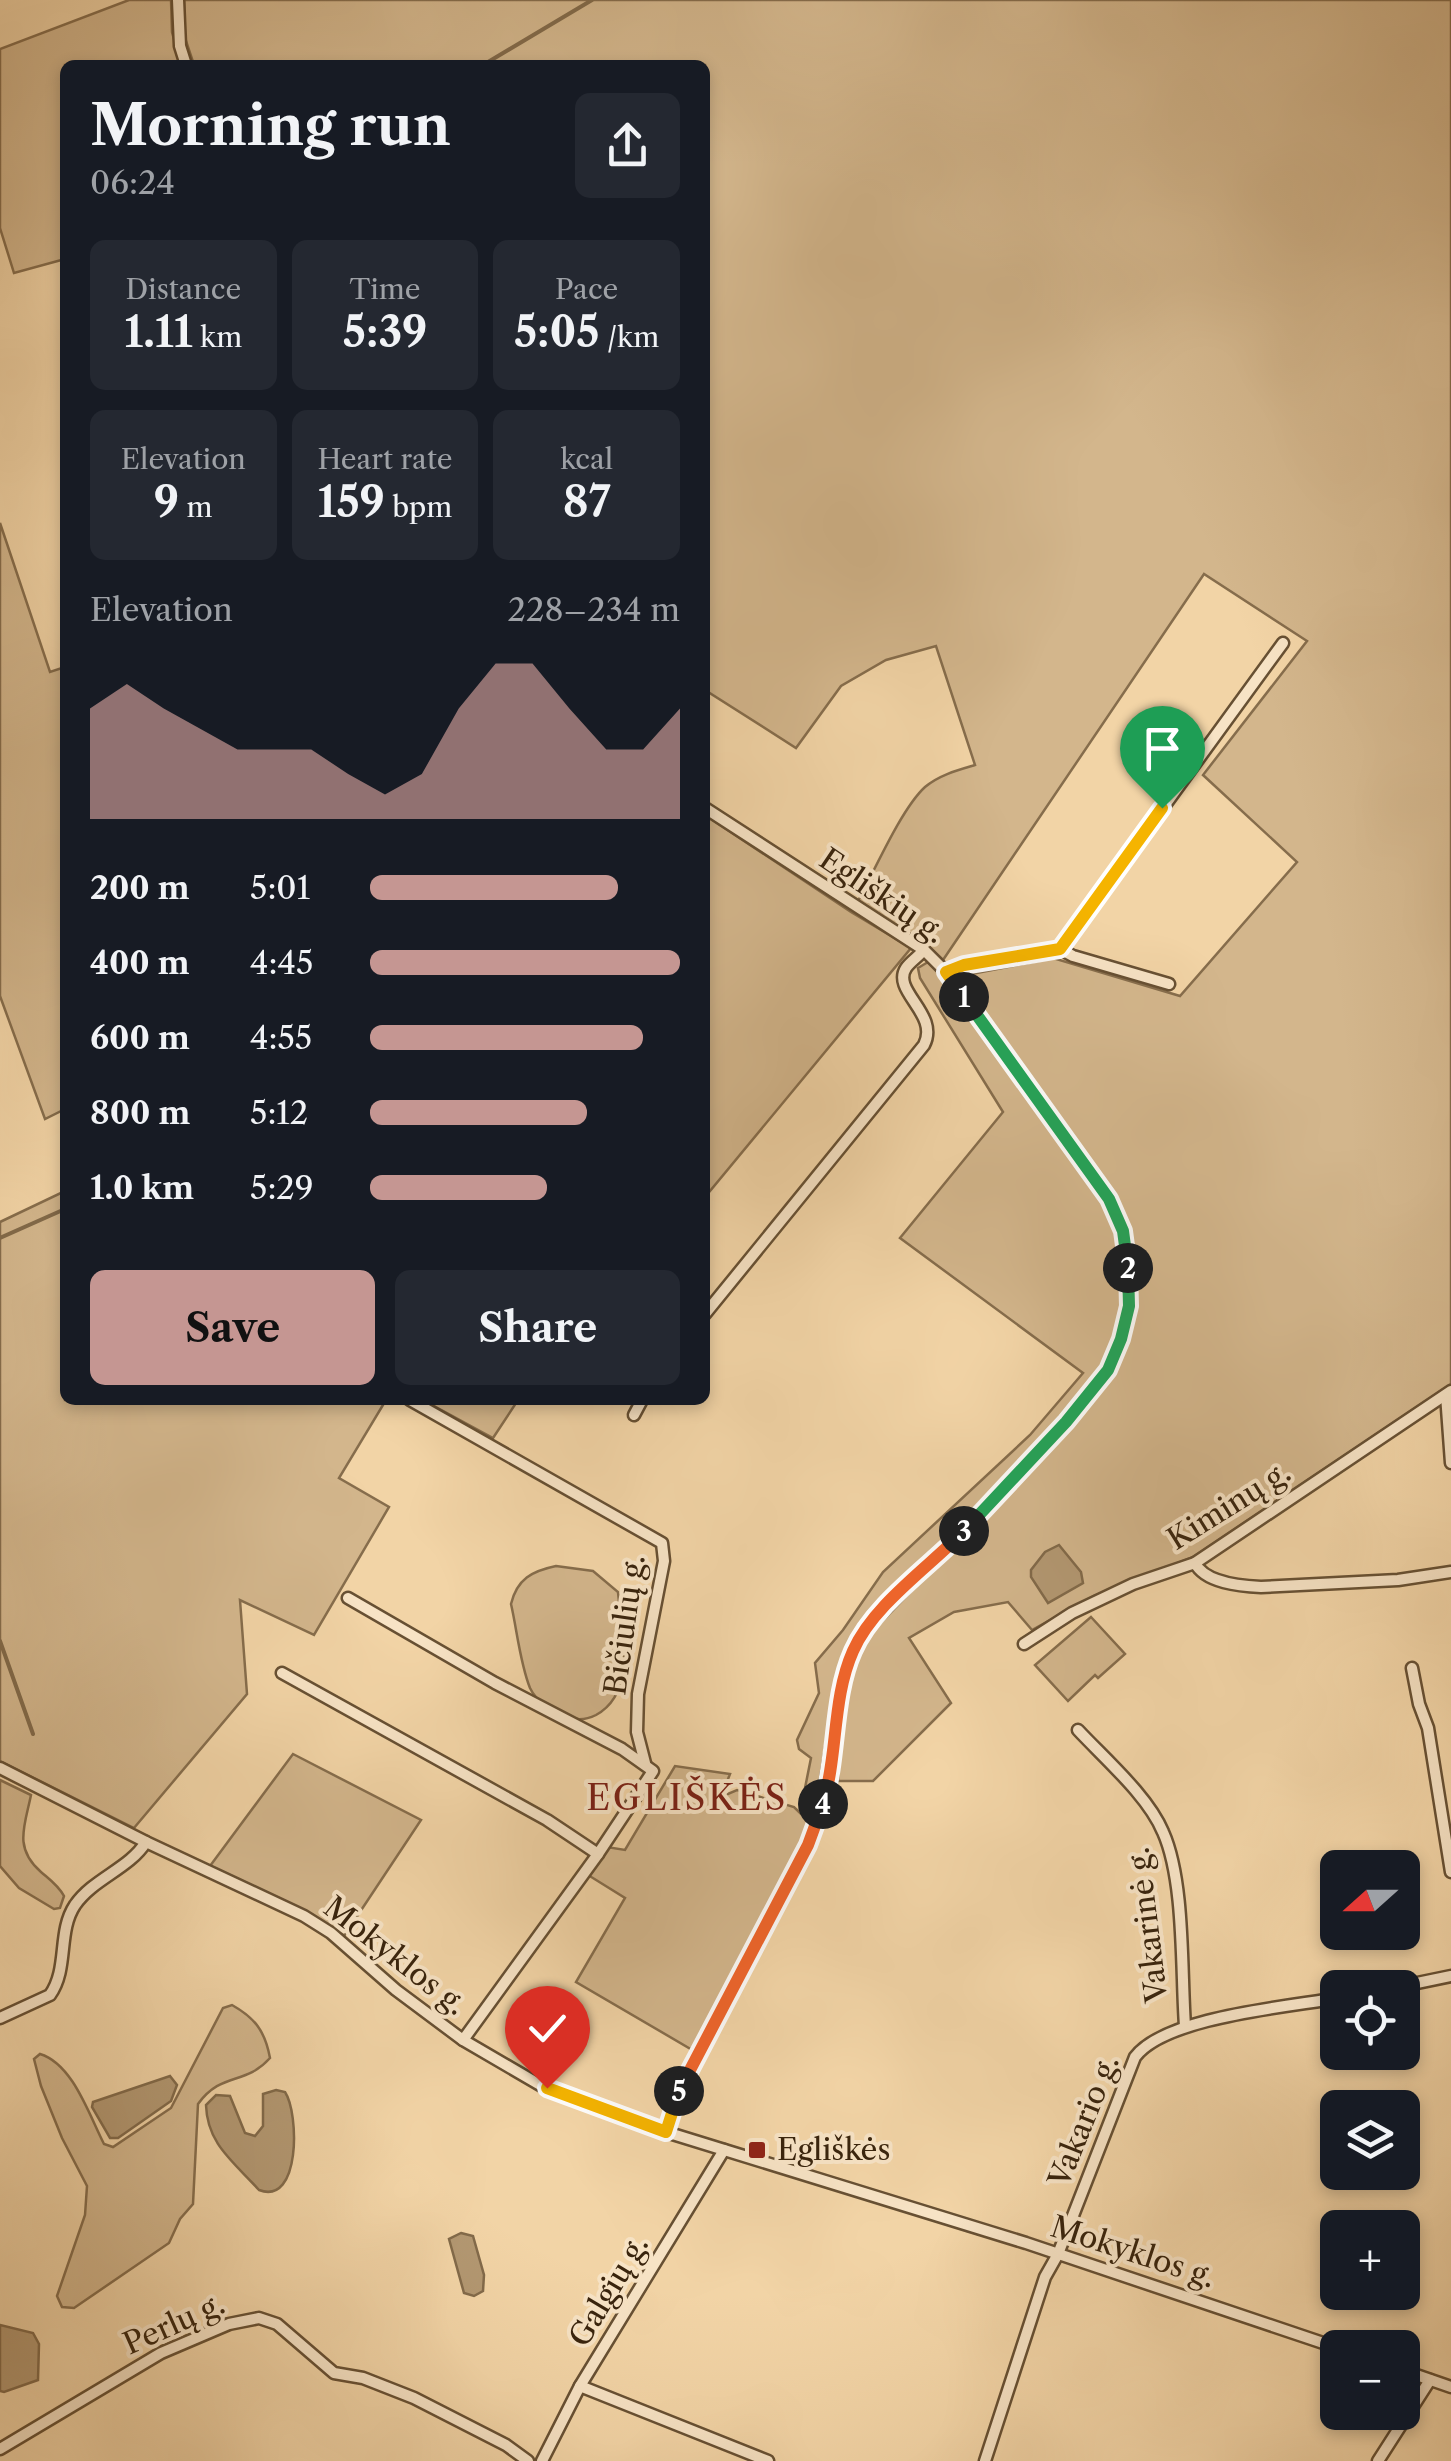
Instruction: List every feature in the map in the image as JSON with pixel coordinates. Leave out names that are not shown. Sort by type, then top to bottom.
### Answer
[{"type":"street","points":[[178,0],[184,60]]},
{"type":"street","points":[[1060,949],[1283,643]]},
{"type":"street","name":"Egliškių g.","points":[[666,2132],[678,2094],[816,1830],[828,1789],[846,1669],[861,1634],[1066,1422],[1108,1370],[1121,1339],[1130,1281],[1123,1231],[1109,1199],[946,972],[924,950],[710,811]]},
{"type":"street","points":[[946,972],[964,965],[1060,949],[1169,984]]},
{"type":"street","points":[[710,1308],[924,1045],[928,1026],[905,986],[903,975],[924,950]]},
{"type":"street","points":[[1448,1393],[1451,1463]]},
{"type":"street","name":"Kiminų g.","points":[[1024,1644],[1040,1631],[1133,1584],[1195,1564],[1448,1393]]},
{"type":"street","name":"Bičiulių g.","points":[[419,1405],[662,1543],[664,1561],[638,1694],[638,1732],[649,1767]]},
{"type":"street","points":[[634,1415],[639,1405]]},
{"type":"street","points":[[1195,1564],[1201,1574],[1242,1586],[1437,1576],[1451,1572]]},
{"type":"street","points":[[348,1598],[649,1767],[598,1854],[463,2040]]},
{"type":"street","points":[[1412,1668],[1428,1728],[1451,1872]]},
{"type":"street","points":[[282,1673],[547,1820],[598,1854]]},
{"type":"street","name":"Vakarinė g.","points":[[1078,1730],[1148,1807],[1163,1831],[1176,1899],[1184,2026]]},
{"type":"street","name":"Mokyklos g.","points":[[0,1768],[304,1916],[331,1933],[396,1990],[463,2040],[547,2088],[666,2132],[822,2178],[1320,2342]]},
{"type":"street","points":[[0,2018],[50,1994],[60,1974],[64,1932],[74,1907],[146,1842]]},
{"type":"street","points":[[1420,1982],[1451,1976]]},
{"type":"street","name":"Vakario g.","points":[[985,2461],[1044,2278],[1058,2254],[1136,2057],[1155,2038],[1184,2026],[1320,2001]]},
{"type":"street","name":"Galgių g.","points":[[542,2461],[580,2386],[724,2150]]},
{"type":"street","name":"Perlų g.","points":[[0,2449],[161,2353],[230,2324],[259,2318],[277,2324],[334,2373],[363,2378],[414,2398],[506,2445],[528,2461]]},
{"type":"street","points":[[1420,2376],[1451,2387]]},
{"type":"street","points":[[1378,2461],[1430,2380]]},
{"type":"street","points":[[580,2386],[768,2461]]},
{"type":"shaded area","points":[[129,0],[171,0],[172,32],[180,60],[60,60],[60,260],[14,273],[0,228],[0,49]]},
{"type":"shaded area","points":[[184,0],[1451,0],[1451,1384],[1193,1557],[1094,1596],[1032,1630],[1008,1602],[954,1612],[909,1638],[951,1703],[873,1781],[838,1781],[848,1683],[866,1637],[887,1611],[993,1510],[1111,1376],[1121,1358],[1133,1314],[1131,1251],[1125,1224],[1101,1177],[956,977],[1053,958],[1180,996],[1297,862],[1203,775],[1307,641],[1204,574],[943,960],[924,942],[857,903],[916,797],[936,779],[975,765],[936,646],[886,660],[841,686],[796,748],[710,693],[710,60],[192,60],[185,38]]},
{"type":"shaded area","points":[[0,523],[50,672],[60,669],[60,1112],[45,1119],[0,996]]},
{"type":"shaded area","points":[[710,818],[911,948],[710,1191]]},
{"type":"shaded area","points":[[928,962],[1094,1183],[1106,1206],[1121,1254],[1124,1278],[1119,1327],[1100,1374],[969,1517],[880,1605],[853,1641],[834,1697],[810,1826],[694,2051],[576,1982],[625,1898],[588,1875],[607,1847],[625,1850],[675,1766],[730,1774],[721,1797],[737,1790],[794,1807],[800,1813],[811,1758],[799,1749],[797,1740],[819,1693],[815,1663],[883,1572],[1030,1435],[1083,1373],[900,1238],[1003,1112],[920,978],[918,968]]},
{"type":"shaded area","points":[[60,1193],[60,1405],[383,1405],[339,1478],[389,1507],[314,1635],[240,1600],[247,1694],[134,1828],[0,1761],[0,1222]]},
{"type":"shaded area","points":[[432,1405],[515,1405],[493,1438]]},
{"type":"shaded area","points":[[1059,1545],[1081,1572],[1083,1583],[1048,1603],[1031,1577],[1031,1570],[1045,1552]]},
{"type":"shaded area","points":[[556,1566],[593,1571],[618,1592],[624,1660],[618,1692],[609,1705],[585,1719],[555,1711],[533,1693],[511,1604],[517,1588],[527,1578]]},
{"type":"shaded area","points":[[1091,1617],[1125,1654],[1068,1701],[1035,1665]]},
{"type":"shaded area","points":[[293,1754],[421,1820],[344,1936],[296,1906],[210,1866]]},
{"type":"shaded area","points":[[0,1780],[31,1795],[24,1845],[32,1863],[64,1896],[60,1908],[54,1909],[19,1888],[0,1866]]},
{"type":"shaded area","points":[[232,2005],[258,2026],[270,2058],[252,2072],[216,2087],[198,2104],[193,2204],[180,2219],[169,2243],[74,2308],[62,2307],[57,2296],[85,2215],[87,2186],[62,2138],[34,2059],[40,2054],[62,2068],[79,2092],[104,2144],[113,2147],[171,2108],[223,2008]]},
{"type":"shaded area","points":[[170,2076],[177,2085],[171,2101],[118,2138],[110,2138],[92,2107],[93,2102]]},
{"type":"shaded area","points":[[285,2092],[290,2103],[293,2155],[283,2184],[273,2191],[259,2190],[217,2142],[206,2105],[216,2095],[230,2096],[245,2133],[255,2136],[263,2126],[263,2094]]},
{"type":"shaded area","points":[[461,2233],[473,2236],[484,2275],[483,2291],[474,2296],[464,2293],[449,2239]]},
{"type":"shaded area","points":[[0,2325],[33,2333],[39,2344],[38,2380],[4,2392],[0,2391]]},
{"type":"waterway","points":[[491,60],[592,0]]},
{"type":"waterway","points":[[0,1238],[60,1211]]},
{"type":"waterway","points":[[0,1641],[33,1734]]},
{"type":"place","name":"Egliškės","points":[[757,2150]]},
{"type":"district","name":"EGLIŠKĖS","points":[[687,1798]]},
{"type":"route","points":[[547,2088],[666,2132],[678,2094],[816,1830],[828,1789],[846,1669],[861,1634],[1066,1422],[1108,1370],[1129,1306],[1130,1281],[1118,1216],[1092,1172],[946,972],[964,965],[1060,949],[1162,808]]}]
